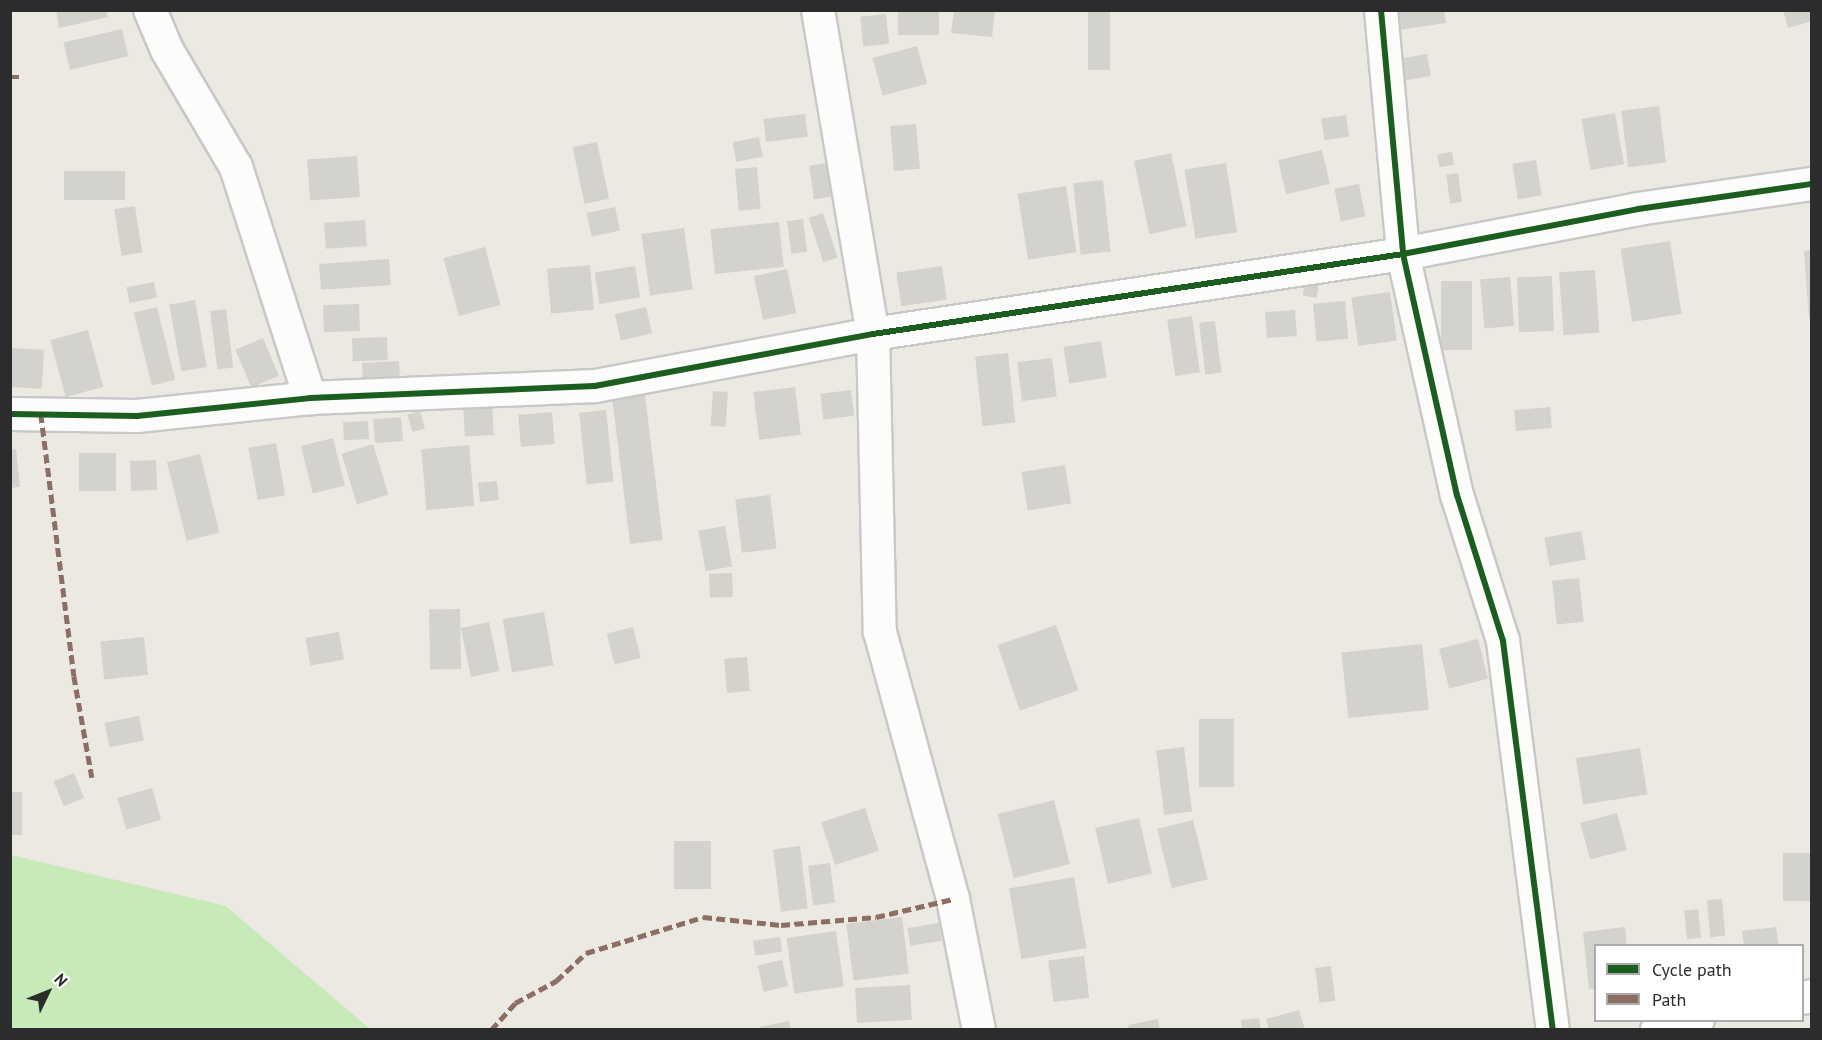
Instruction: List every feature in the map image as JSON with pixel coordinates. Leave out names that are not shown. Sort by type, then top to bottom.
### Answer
[{"type":"street","points":[[150,10],[167,50],[236,167],[310,398]]},
{"type":"street","points":[[818,10],[873,334],[880,632],[953,899],[979,1029]]},
{"type":"street","points":[[1381,10],[1403,254],[1456,495],[1503,641],[1553,1029]]},
{"type":"street","points":[[10,414],[137,416],[310,398],[595,386],[873,334],[1403,254],[1638,209],[1812,184]]},
{"type":"street","points":[[1657,1029],[1689,1022]]},
{"type":"green space","points":[[11,855],[226,906],[370,1029],[11,1029]]},
{"type":"building","points":[[56,10],[106,10],[108,17],[59,28]]},
{"type":"building","points":[[898,10],[939,10],[939,35],[898,35]]},
{"type":"building","points":[[954,10],[995,10],[992,37],[951,33]]},
{"type":"building","points":[[1088,10],[1110,10],[1110,70],[1088,70]]},
{"type":"building","points":[[1396,10],[1444,10],[1446,23],[1399,30]]},
{"type":"building","points":[[1783,10],[1812,10],[1812,21],[1788,28]]},
{"type":"building","points":[[886,14],[889,44],[863,47],[860,17]]},
{"type":"building","points":[[122,29],[128,56],[70,70],[64,42]]},
{"type":"building","points":[[917,46],[927,84],[883,96],[873,58]]},
{"type":"building","points":[[1427,54],[1431,76],[1405,80],[1401,59]]},
{"type":"building","points":[[1659,106],[1666,163],[1628,167],[1621,111]]},
{"type":"building","points":[[1615,113],[1624,164],[1591,170],[1582,119]]},
{"type":"building","points":[[805,114],[808,137],[766,142],[763,119]]},
{"type":"building","points":[[1346,115],[1349,137],[1324,140],[1321,118]]},
{"type":"building","points":[[916,124],[920,169],[894,171],[890,126]]},
{"type":"building","points":[[759,137],[763,157],[736,162],[732,142]]},
{"type":"building","points":[[597,142],[609,199],[585,204],[573,147]]},
{"type":"building","points":[[1322,150],[1330,184],[1286,194],[1278,160]]},
{"type":"building","points":[[1452,152],[1454,165],[1439,167],[1437,154]]},
{"type":"building","points":[[1171,153],[1187,226],[1149,234],[1134,161]]},
{"type":"building","points":[[357,156],[360,197],[310,200],[307,159]]},
{"type":"building","points":[[1536,160],[1542,196],[1518,199],[1512,164]]},
{"type":"building","points":[[828,163],[833,197],[814,199],[809,166]]},
{"type":"building","points":[[1226,163],[1237,232],[1195,239],[1185,170]]},
{"type":"building","points":[[757,167],[761,209],[739,211],[735,169]]},
{"type":"building","points":[[64,171],[125,171],[125,200],[64,200]]},
{"type":"building","points":[[1458,173],[1462,202],[1450,203],[1446,175]]},
{"type":"building","points":[[1103,180],[1111,252],[1081,255],[1073,183]]},
{"type":"building","points":[[1359,184],[1365,216],[1341,221],[1334,189]]},
{"type":"building","points":[[1066,186],[1076,252],[1028,260],[1018,194]]},
{"type":"building","points":[[135,206],[142,252],[122,256],[114,209]]},
{"type":"building","points":[[615,207],[620,230],[592,237],[587,213]]},
{"type":"building","points":[[823,213],[838,258],[823,262],[809,218]]},
{"type":"building","points":[[803,219],[807,252],[791,254],[787,221]]},
{"type":"building","points":[[365,220],[367,246],[326,249],[324,223]]},
{"type":"building","points":[[779,222],[784,267],[715,274],[710,229]]},
{"type":"building","points":[[684,228],[693,289],[650,295],[641,234]]},
{"type":"building","points":[[1670,241],[1682,314],[1632,322],[1621,249]]},
{"type":"building","points":[[485,247],[501,305],[459,316],[443,258]]},
{"type":"building","points":[[1812,250],[1812,318],[1809,318],[1804,251]]},
{"type":"building","points":[[389,259],[391,285],[321,290],[319,264]]},
{"type":"building","points":[[590,265],[594,310],[551,314],[547,269]]},
{"type":"building","points":[[635,266],[640,298],[600,304],[595,272]]},
{"type":"building","points":[[942,266],[947,300],[901,306],[896,272]]},
{"type":"building","points":[[787,269],[796,313],[763,320],[754,276]]},
{"type":"building","points":[[1595,270],[1599,333],[1563,335],[1559,273]]},
{"type":"building","points":[[1552,276],[1554,331],[1519,332],[1517,277]]},
{"type":"building","points":[[1510,277],[1514,326],[1484,328],[1480,280]]},
{"type":"building","points":[[1305,281],[1319,283],[1317,298],[1303,296]]},
{"type":"building","points":[[1441,281],[1472,281],[1472,350],[1441,350]]},
{"type":"building","points":[[154,282],[157,298],[130,303],[127,287]]},
{"type":"building","points":[[1390,292],[1397,341],[1358,346],[1351,297]]},
{"type":"building","points":[[195,300],[207,367],[181,371],[169,305]]},
{"type":"building","points":[[1345,301],[1348,339],[1316,342],[1313,304]]},
{"type":"building","points":[[359,304],[360,331],[324,332],[323,305]]},
{"type":"building","points":[[157,307],[175,380],[152,386],[134,313]]},
{"type":"building","points":[[646,307],[652,333],[621,341],[615,314]]},
{"type":"building","points":[[226,309],[233,368],[217,370],[210,311]]},
{"type":"building","points":[[1295,310],[1297,336],[1267,338],[1265,312]]},
{"type":"building","points":[[1192,316],[1200,372],[1175,376],[1167,319]]},
{"type":"building","points":[[1215,321],[1221,373],[1205,375],[1199,323]]},
{"type":"building","points":[[88,330],[103,387],[66,397],[50,340]]},
{"type":"building","points":[[387,337],[388,360],[353,361],[352,338]]},
{"type":"building","points":[[263,338],[279,376],[251,387],[235,350]]},
{"type":"building","points":[[1101,341],[1107,378],[1069,383],[1063,347]]},
{"type":"building","points":[[11,348],[44,350],[42,389],[10,387]]},
{"type":"building","points":[[1008,353],[1015,423],[982,426],[975,356]]},
{"type":"building","points":[[1052,358],[1057,397],[1022,401],[1017,362]]},
{"type":"building","points":[[399,361],[400,379],[363,381],[362,363]]},
{"type":"building","points":[[795,387],[801,435],[759,440],[753,392]]},
{"type":"building","points":[[851,390],[854,416],[823,420],[820,394]]},
{"type":"building","points":[[713,391],[728,392],[726,427],[711,426]]},
{"type":"building","points":[[645,395],[663,540],[630,544],[612,399]]},
{"type":"building","points":[[492,402],[494,435],[465,436],[463,404]]},
{"type":"building","points":[[1550,407],[1552,428],[1516,431],[1514,410]]},
{"type":"building","points":[[606,410],[614,482],[587,484],[579,413]]},
{"type":"building","points":[[420,411],[425,428],[412,432],[408,415]]},
{"type":"building","points":[[552,412],[555,444],[521,447],[518,415]]},
{"type":"building","points":[[401,417],[403,441],[375,443],[373,419]]},
{"type":"building","points":[[368,421],[369,439],[344,440],[343,422]]},
{"type":"building","points":[[333,438],[345,486],[313,494],[301,446]]},
{"type":"building","points":[[276,443],[285,495],[258,500],[248,448]]},
{"type":"building","points":[[373,444],[388,495],[357,504],[341,454]]},
{"type":"building","points":[[469,445],[474,506],[426,510],[421,449]]},
{"type":"building","points":[[16,449],[20,487],[10,488],[10,450]]},
{"type":"building","points":[[79,453],[116,453],[116,491],[79,491]]},
{"type":"building","points":[[200,454],[220,533],[187,541],[167,462]]},
{"type":"building","points":[[156,460],[157,490],[131,491],[130,461]]},
{"type":"building","points":[[1065,465],[1071,504],[1028,510],[1022,472]]},
{"type":"building","points":[[497,481],[499,500],[480,502],[478,483]]},
{"type":"building","points":[[770,495],[777,549],[742,553],[735,499]]},
{"type":"building","points":[[725,526],[732,566],[706,571],[698,531]]},
{"type":"building","points":[[1581,531],[1586,560],[1550,566],[1545,537]]},
{"type":"building","points":[[732,573],[733,597],[710,598],[709,574]]},
{"type":"building","points":[[1579,578],[1584,622],[1557,625],[1552,581]]},
{"type":"building","points":[[460,609],[461,669],[430,670],[429,610]]},
{"type":"building","points":[[544,612],[553,665],[512,672],[503,619]]},
{"type":"building","points":[[489,622],[499,671],[471,677],[461,628]]},
{"type":"building","points":[[1056,625],[1078,690],[1020,710],[997,645]]},
{"type":"building","points":[[633,627],[641,658],[615,665],[607,634]]},
{"type":"building","points":[[339,632],[344,660],[310,665],[306,638]]},
{"type":"building","points":[[144,637],[148,675],[104,679],[100,642]]},
{"type":"building","points":[[1478,639],[1488,679],[1449,688],[1439,649]]},
{"type":"building","points":[[1422,644],[1429,710],[1348,718],[1341,652]]},
{"type":"building","points":[[747,657],[750,691],[727,693],[724,659]]},
{"type":"building","points":[[139,716],[144,741],[109,747],[105,723]]},
{"type":"building","points":[[1199,719],[1234,719],[1234,787],[1199,787]]},
{"type":"building","points":[[1184,747],[1192,812],[1164,815],[1156,750]]},
{"type":"building","points":[[1640,748],[1647,794],[1583,805],[1576,758]]},
{"type":"building","points":[[74,773],[84,798],[64,806],[54,781]]},
{"type":"building","points":[[152,788],[161,820],[126,830],[117,798]]},
{"type":"building","points":[[10,792],[22,792],[22,835],[10,835]]},
{"type":"building","points":[[1054,800],[1070,864],[1014,878],[998,814]]},
{"type":"building","points":[[865,808],[879,851],[835,865],[821,822]]},
{"type":"building","points":[[1617,813],[1627,850],[1590,860],[1580,823]]},
{"type":"building","points":[[1139,818],[1152,874],[1108,884],[1095,828]]},
{"type":"building","points":[[1193,820],[1208,879],[1172,888],[1157,829]]},
{"type":"building","points":[[674,841],[711,841],[711,889],[674,889]]},
{"type":"building","points":[[800,846],[808,909],[781,912],[773,849]]},
{"type":"building","points":[[1783,853],[1812,853],[1812,901],[1783,901]]},
{"type":"building","points":[[830,863],[835,903],[813,905],[808,866]]},
{"type":"building","points":[[1074,877],[1087,948],[1022,959],[1009,888]]},
{"type":"building","points":[[1722,899],[1725,936],[1710,937],[1707,900]]},
{"type":"building","points":[[1698,909],[1701,938],[1687,939],[1684,910]]},
{"type":"building","points":[[902,917],[909,974],[853,980],[846,924]]},
{"type":"building","points":[[939,923],[942,941],[910,946],[907,928]]},
{"type":"building","points":[[1625,927],[1627,944],[1594,944],[1594,989],[1589,989],[1583,932]]},
{"type":"building","points":[[1776,927],[1779,944],[1744,944],[1742,931]]},
{"type":"building","points":[[836,931],[844,986],[794,993],[786,938]]},
{"type":"building","points":[[780,937],[782,952],[755,956],[753,941]]},
{"type":"building","points":[[1084,956],[1089,998],[1053,1002],[1048,960]]},
{"type":"building","points":[[782,960],[788,986],[764,992],[758,966]]},
{"type":"building","points":[[1331,966],[1335,1001],[1319,1003],[1315,968]]},
{"type":"building","points":[[910,985],[912,1020],[857,1023],[855,988]]},
{"type":"building","points":[[1299,1010],[1305,1030],[1269,1030],[1266,1019]]},
{"type":"building","points":[[1259,1018],[1261,1030],[1242,1030],[1241,1020]]},
{"type":"building","points":[[1158,1019],[1160,1030],[1129,1030],[1128,1025]]},
{"type":"building","points":[[789,1021],[791,1030],[759,1030],[759,1027]]},
{"type":"marked path","points":[[10,77],[20,77]]},
{"type":"marked path","points":[[41,414],[74,676],[92,777]]},
{"type":"marked path","points":[[491,1030],[515,1003],[556,981],[586,953],[703,917],[781,925],[876,917],[953,899]]},
{"type":"cycle path","points":[[1381,10],[1403,254],[1457,495],[1503,641],[1553,1030]]},
{"type":"cycle path","points":[[10,414],[137,416],[310,398],[595,386],[873,334],[1403,254],[1638,209],[1812,184]]}]
